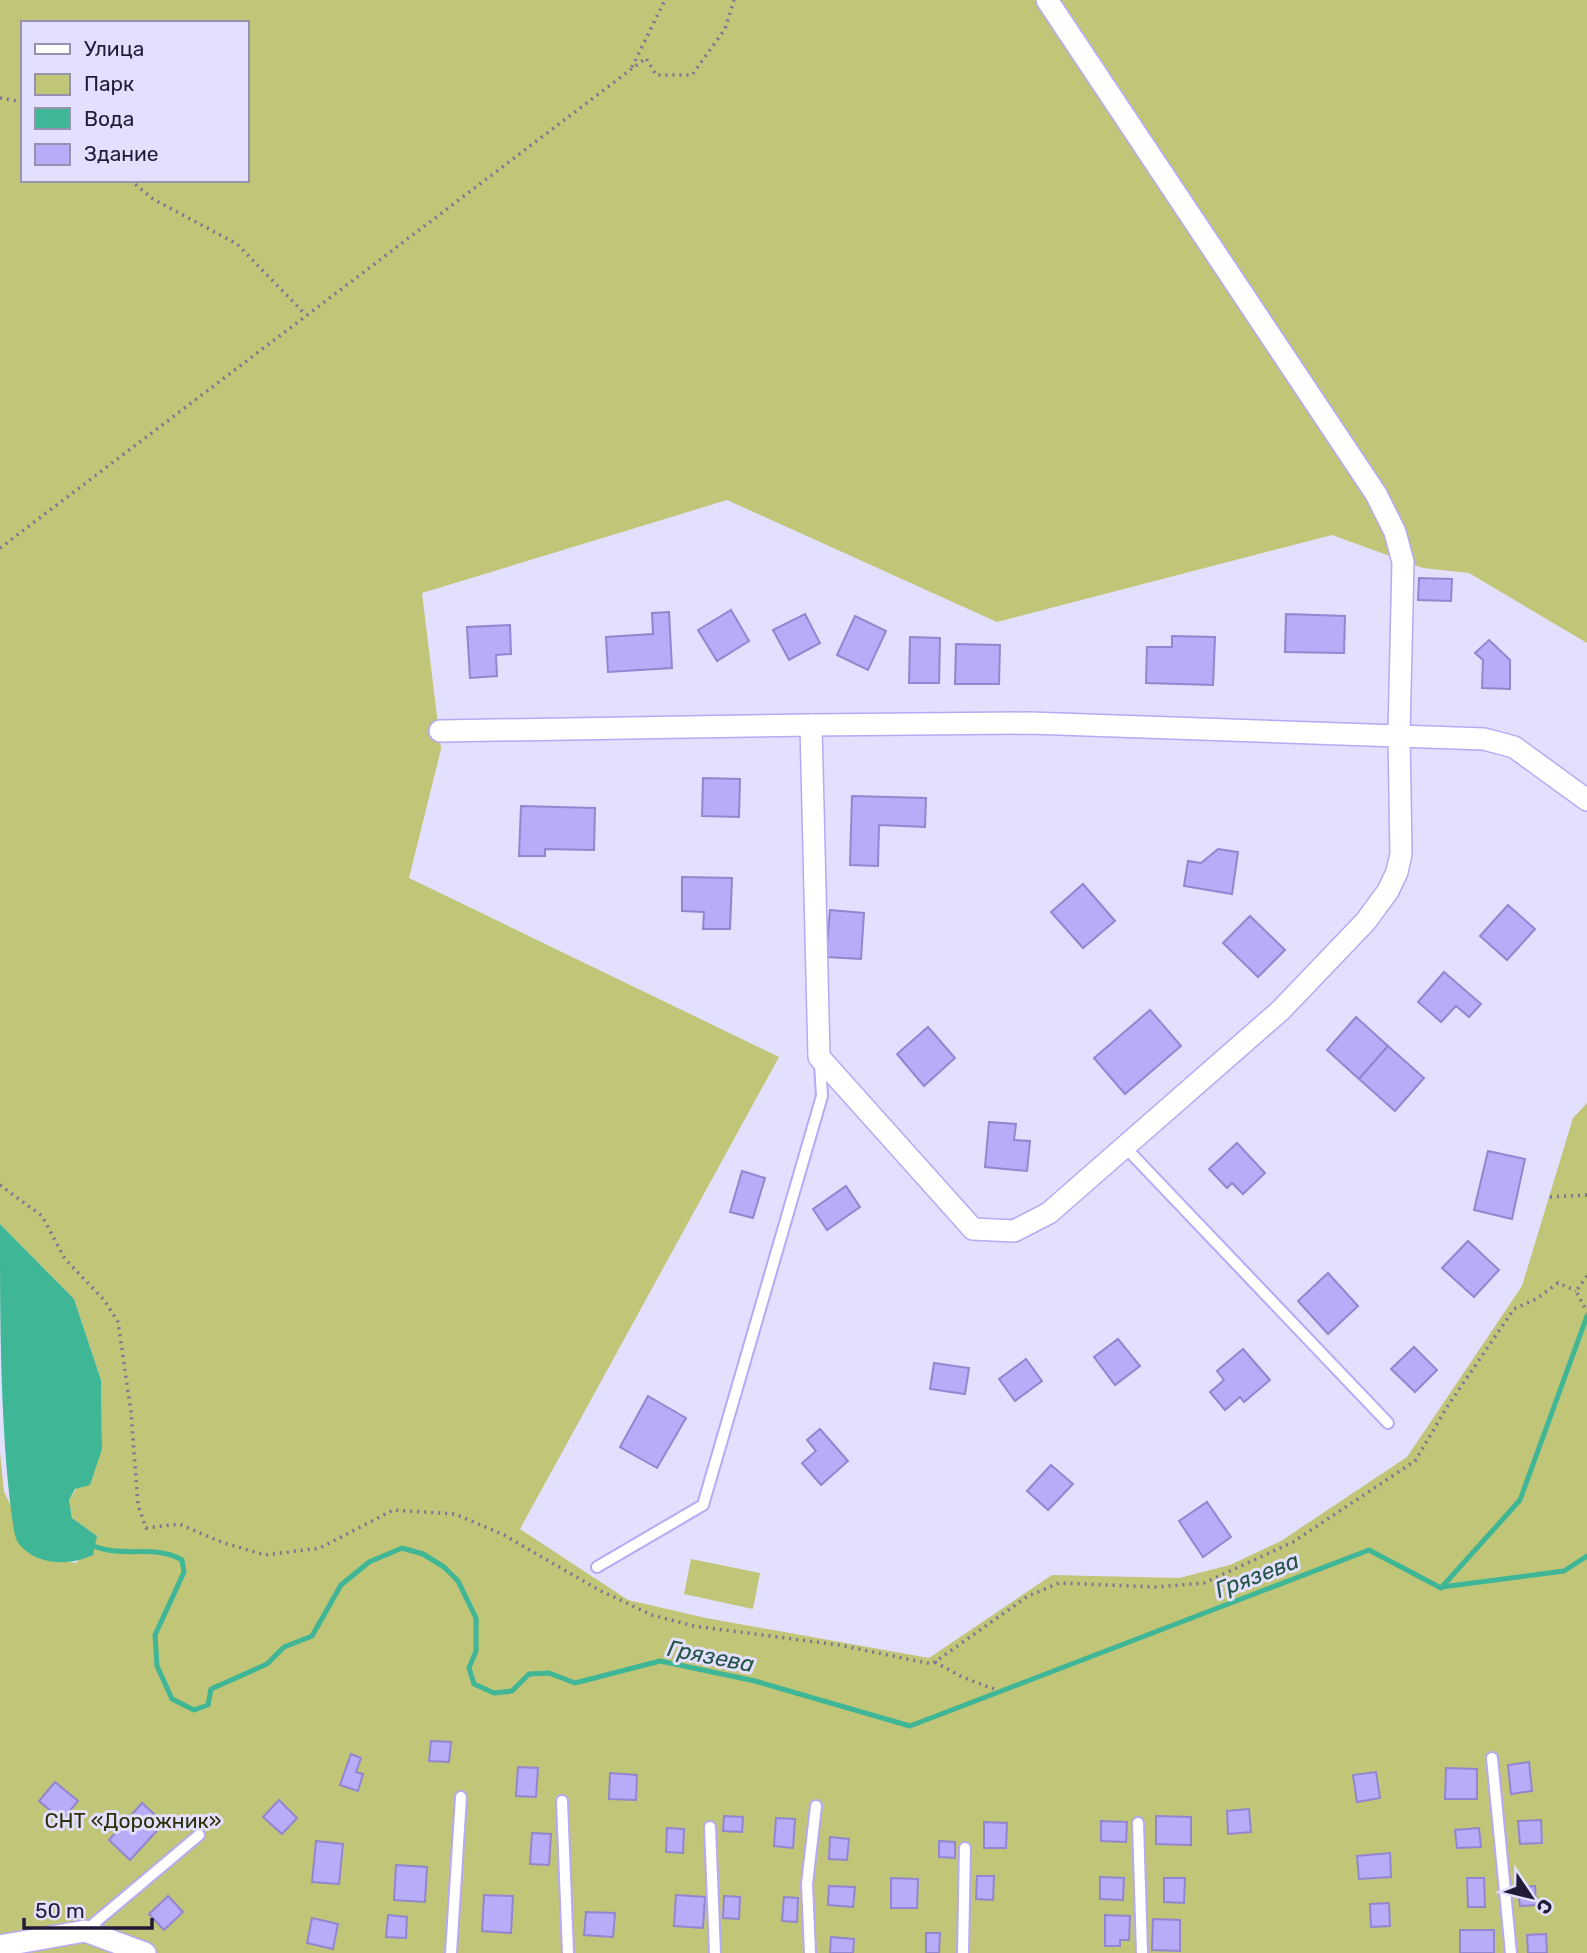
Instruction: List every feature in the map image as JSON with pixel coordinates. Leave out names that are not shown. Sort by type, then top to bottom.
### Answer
[{"type":"street","points":[[811,725],[819,1057],[973,1228],[1014,1231],[1049,1213],[1282,1010],[1366,921],[1388,891],[1397,872],[1401,854],[1399,734],[1403,562],[1395,532],[1376,494],[1047,0]]},
{"type":"street","points":[[440,731],[1030,723],[1484,739],[1514,747],[1587,800]]},
{"type":"street","points":[[0,1946],[85,1931],[145,1953]]},
{"type":"lane","points":[[597,1567],[703,1505],[822,1096],[819,1057]]},
{"type":"lane","points":[[1125,1147],[1388,1423]]},
{"type":"lane","points":[[1492,1758],[1511,1953]]},
{"type":"lane","points":[[451,1953],[461,1797]]},
{"type":"lane","points":[[562,1801],[568,1953]]},
{"type":"lane","points":[[810,1953],[807,1884],[816,1806]]},
{"type":"lane","points":[[1139,1823],[1142,1953]]},
{"type":"lane","points":[[710,1827],[715,1953]]},
{"type":"lane","points":[[85,1931],[199,1835]]},
{"type":"lane","points":[[963,1953],[965,1848]]},
{"type":"path","points":[[630,69],[665,0]]},
{"type":"path","points":[[0,548],[646,58],[656,75],[692,75],[725,29],[734,0]]},
{"type":"path","points":[[0,98],[21,102]]},
{"type":"path","points":[[132,182],[153,199],[237,244],[306,315]]},
{"type":"path","points":[[0,1185],[41,1216],[65,1259],[104,1300],[118,1322],[131,1412],[138,1506],[146,1528],[179,1524],[221,1542],[265,1555],[320,1548],[393,1510],[455,1514],[504,1535],[599,1590],[652,1615],[694,1626],[839,1645],[932,1664],[1028,1596],[1059,1583],[1157,1587],[1204,1583],[1245,1567],[1293,1542],[1415,1461],[1514,1309],[1536,1299],[1558,1283],[1576,1291]]},
{"type":"path","points":[[1550,1197],[1587,1195]]},
{"type":"path","points":[[1587,1276],[1576,1291],[1578,1301],[1587,1312]]},
{"type":"path","points":[[935,1662],[962,1677],[994,1689]]},
{"type":"green space","name":"СНТ «Дорожник»","points":[[0,0],[1587,0],[1587,643],[1469,573],[1423,568],[1332,535],[997,622],[727,500],[422,593],[441,749],[409,878],[779,1057],[520,1529],[628,1600],[706,1618],[929,1658],[1052,1575],[1179,1578],[1230,1565],[1281,1541],[1407,1457],[1522,1286],[1573,1118],[1587,1103],[1587,1953],[0,1953],[0,1452],[4,1492],[37,1558],[76,1563],[97,1536],[72,1518],[69,1500],[102,1449],[101,1380],[74,1299],[0,1224]]},
{"type":"green space","points":[[691,1559],[760,1573],[753,1609],[684,1594]]},
{"type":"water","points":[[0,1224],[74,1299],[101,1380],[102,1449],[90,1485],[75,1489],[69,1500],[72,1518],[97,1536],[93,1555],[84,1559],[54,1562],[35,1557],[19,1544],[15,1534],[3,1414]]},
{"type":"building","points":[[1419,578],[1452,579],[1451,601],[1418,600]]},
{"type":"building","points":[[731,610],[749,641],[717,661],[698,630]]},
{"type":"building","points":[[669,612],[672,668],[608,672],[606,637],[653,634],[652,613]]},
{"type":"building","points":[[805,614],[820,643],[789,660],[773,630]]},
{"type":"building","points":[[1286,614],[1345,616],[1344,653],[1285,652]]},
{"type":"building","points":[[855,616],[886,631],[868,670],[837,655]]},
{"type":"building","points":[[510,625],[511,654],[496,655],[497,676],[470,678],[467,627]]},
{"type":"building","points":[[1172,636],[1215,637],[1213,685],[1146,683],[1147,647],[1172,647]]},
{"type":"building","points":[[910,637],[940,638],[939,683],[909,683]]},
{"type":"building","points":[[1489,640],[1510,660],[1510,689],[1482,688],[1483,660],[1475,653]]},
{"type":"building","points":[[956,644],[1000,645],[999,684],[955,684]]},
{"type":"building","points":[[703,778],[740,779],[739,817],[702,816]]},
{"type":"building","points":[[852,796],[926,798],[925,827],[879,825],[878,866],[850,865]]},
{"type":"building","points":[[521,806],[595,808],[594,850],[545,849],[545,856],[519,856]]},
{"type":"building","points":[[1218,849],[1238,852],[1232,894],[1184,886],[1188,861],[1201,863]]},
{"type":"building","points":[[682,877],[732,878],[730,929],[703,929],[704,912],[682,911]]},
{"type":"building","points":[[1083,884],[1115,921],[1083,948],[1051,912]]},
{"type":"building","points":[[1508,905],[1535,929],[1507,960],[1480,936]]},
{"type":"building","points":[[830,910],[864,913],[861,959],[826,957]]},
{"type":"building","points":[[1250,916],[1285,950],[1258,977],[1223,943]]},
{"type":"building","points":[[1444,972],[1481,1004],[1469,1017],[1456,1006],[1441,1022],[1418,1002]]},
{"type":"building","points":[[1150,1010],[1181,1046],[1125,1094],[1094,1058]]},
{"type":"building","points":[[1356,1017],[1388,1046],[1359,1079],[1327,1050]]},
{"type":"building","points":[[928,1027],[955,1058],[924,1086],[897,1054]]},
{"type":"building","points":[[1388,1046],[1424,1078],[1395,1111],[1359,1079]]},
{"type":"building","points":[[989,1122],[1016,1124],[1014,1140],[1030,1141],[1027,1171],[985,1167]]},
{"type":"building","points":[[1237,1143],[1265,1173],[1243,1194],[1232,1183],[1227,1188],[1209,1169]]},
{"type":"building","points":[[1488,1151],[1525,1159],[1512,1219],[1474,1210]]},
{"type":"building","points":[[742,1171],[765,1178],[753,1218],[730,1212]]},
{"type":"building","points":[[846,1186],[860,1207],[827,1230],[813,1209]]},
{"type":"building","points":[[1468,1241],[1499,1270],[1474,1297],[1442,1268]]},
{"type":"building","points":[[1328,1273],[1358,1306],[1328,1334],[1298,1301]]},
{"type":"building","points":[[1118,1339],[1140,1366],[1115,1385],[1094,1357]]},
{"type":"building","points":[[1414,1347],[1437,1370],[1415,1392],[1391,1369]]},
{"type":"building","points":[[1243,1349],[1270,1380],[1244,1402],[1240,1397],[1225,1410],[1210,1392],[1224,1380],[1217,1371]]},
{"type":"building","points":[[1026,1359],[1042,1381],[1015,1401],[999,1379]]},
{"type":"building","points":[[934,1363],[969,1368],[965,1394],[930,1389]]},
{"type":"building","points":[[648,1396],[686,1418],[657,1468],[620,1447]]},
{"type":"building","points":[[820,1429],[848,1461],[821,1485],[802,1463],[816,1451],[807,1440]]},
{"type":"building","points":[[1051,1465],[1073,1484],[1048,1510],[1027,1491]]},
{"type":"building","points":[[1207,1502],[1231,1537],[1203,1557],[1179,1521]]},
{"type":"building","points":[[431,1741],[451,1742],[449,1762],[429,1761]]},
{"type":"building","points":[[351,1754],[361,1758],[356,1772],[363,1774],[358,1791],[340,1785]]},
{"type":"building","points":[[1529,1762],[1532,1791],[1511,1794],[1508,1765]]},
{"type":"building","points":[[518,1767],[538,1768],[536,1797],[516,1796]]},
{"type":"building","points":[[1446,1768],[1477,1769],[1477,1799],[1445,1799]]},
{"type":"building","points":[[1376,1772],[1380,1798],[1357,1802],[1353,1775]]},
{"type":"building","points":[[610,1773],[637,1775],[636,1800],[609,1799]]},
{"type":"building","points":[[55,1782],[78,1801],[62,1820],[39,1801]]},
{"type":"building","points":[[279,1800],[297,1818],[282,1834],[263,1817]]},
{"type":"building","points":[[142,1803],[164,1823],[130,1860],[109,1840]]},
{"type":"building","points":[[1249,1809],[1251,1832],[1228,1834],[1227,1811]]},
{"type":"building","points":[[724,1816],[743,1817],[742,1832],[723,1831]]},
{"type":"building","points":[[1156,1816],[1191,1817],[1191,1845],[1156,1844]]},
{"type":"building","points":[[776,1818],[795,1819],[793,1848],[774,1846]]},
{"type":"building","points":[[1541,1820],[1542,1843],[1520,1844],[1518,1821]]},
{"type":"building","points":[[1101,1821],[1127,1822],[1126,1842],[1101,1841]]},
{"type":"building","points":[[984,1822],[1007,1823],[1006,1848],[984,1848]]},
{"type":"building","points":[[667,1828],[684,1829],[683,1853],[666,1852]]},
{"type":"building","points":[[1479,1828],[1481,1847],[1457,1848],[1455,1830]]},
{"type":"building","points":[[532,1833],[551,1834],[549,1865],[530,1864]]},
{"type":"building","points":[[830,1837],[849,1839],[847,1860],[829,1859]]},
{"type":"building","points":[[316,1841],[343,1844],[339,1884],[312,1882]]},
{"type":"building","points":[[939,1841],[955,1842],[955,1858],[939,1857]]},
{"type":"building","points":[[1390,1853],[1391,1877],[1359,1879],[1357,1856]]},
{"type":"building","points":[[396,1865],[427,1867],[425,1902],[394,1900]]},
{"type":"building","points":[[977,1876],[994,1876],[993,1900],[976,1899]]},
{"type":"building","points":[[1100,1877],[1124,1878],[1123,1900],[1100,1899]]},
{"type":"building","points":[[891,1878],[918,1879],[917,1908],[891,1908]]},
{"type":"building","points":[[1164,1878],[1185,1878],[1184,1903],[1164,1902]]},
{"type":"building","points":[[1467,1878],[1484,1878],[1485,1907],[1468,1907]]},
{"type":"building","points":[[829,1886],[855,1887],[853,1907],[828,1905]]},
{"type":"building","points":[[1535,1886],[1536,1905],[1520,1906],[1518,1887]]},
{"type":"building","points":[[484,1895],[513,1896],[511,1933],[482,1931]]},
{"type":"building","points":[[676,1895],[705,1897],[703,1928],[674,1926]]},
{"type":"building","points":[[168,1896],[183,1912],[164,1930],[149,1914]]},
{"type":"building","points":[[724,1896],[740,1897],[739,1919],[723,1918]]},
{"type":"building","points":[[784,1897],[798,1898],[797,1922],[782,1921]]},
{"type":"building","points":[[1389,1903],[1390,1926],[1371,1927],[1370,1904]]},
{"type":"building","points":[[586,1912],[615,1913],[613,1937],[584,1935]]},
{"type":"building","points":[[388,1915],[407,1917],[406,1938],[386,1937]]},
{"type":"building","points":[[1105,1915],[1130,1916],[1129,1940],[1120,1940],[1120,1946],[1105,1946]]},
{"type":"building","points":[[312,1918],[338,1924],[333,1949],[307,1943]]},
{"type":"building","points":[[1153,1919],[1180,1920],[1180,1951],[1152,1950]]},
{"type":"building","points":[[1460,1930],[1494,1930],[1494,1953],[1460,1953]]},
{"type":"building","points":[[926,1933],[940,1933],[939,1953],[926,1953]]},
{"type":"building","points":[[1546,1934],[1547,1953],[1528,1953],[1527,1935]]},
{"type":"building","points":[[831,1937],[854,1939],[853,1953],[830,1953]]},
{"type":"waterway","name":"Грязева","points":[[89,1544],[113,1551],[171,1555],[182,1560],[184,1572],[155,1635],[157,1666],[172,1699],[194,1710],[208,1705],[211,1689],[267,1664],[284,1647],[312,1636],[341,1585],[369,1562],[402,1548],[423,1554],[444,1567],[458,1581],[476,1618],[476,1651],[469,1668],[474,1684],[494,1693],[512,1691],[529,1674],[549,1673],[575,1683],[660,1661],[755,1681],[910,1726],[1369,1550],[1441,1588],[1520,1500],[1587,1316]]},
{"type":"waterway","points":[[1442,1587],[1564,1571],[1587,1556]]}]
